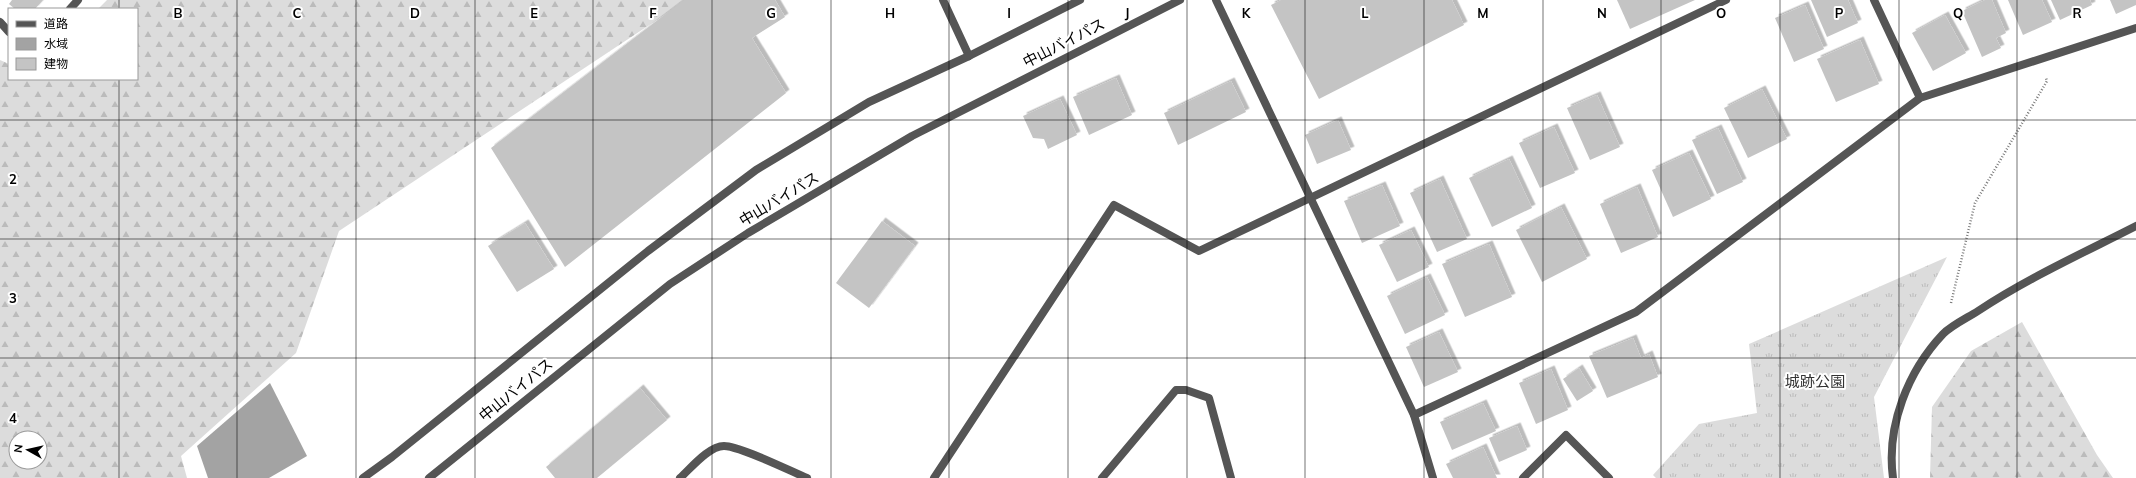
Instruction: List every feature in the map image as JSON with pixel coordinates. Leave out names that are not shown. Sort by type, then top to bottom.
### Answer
[{"type":"street","points":[[71,8],[78,0]]},
{"type":"street","points":[[943,0],[969,56]]},
{"type":"street","name":"中山バイパス","points":[[363,478],[392,457],[648,252],[756,170],[869,102],[969,56],[1080,0]]},
{"type":"street","name":"中山バイパス","points":[[429,478],[670,284],[748,233],[912,136],[1180,0]]},
{"type":"street","points":[[1216,0],[1414,415],[1433,478]]},
{"type":"street","points":[[934,478],[1114,205],[1199,251],[1726,0]]},
{"type":"street","points":[[1874,0],[1920,98]]},
{"type":"street","points":[[0,22],[8,31]]},
{"type":"street","points":[[1414,415],[1636,312],[1920,98],[2136,28]]},
{"type":"street","points":[[1893,478],[1891,464],[1896,425],[1906,390],[1920,363],[1944,333],[2010,290],[2136,226]]},
{"type":"street","points":[[1102,478],[1176,390],[1186,390],[1209,398],[1231,478]]},
{"type":"street","points":[[1523,478],[1566,435],[1609,478]]},
{"type":"street","points":[[680,478],[708,452],[724,446],[747,453],[808,478]]},
{"type":"path","points":[[1944,333],[1975,203],[2046,81]]},
{"type":"green space","points":[[107,0],[687,0],[339,231],[296,353],[181,456],[187,478],[0,478],[0,60],[8,64],[8,80],[138,80],[138,8],[99,8]]},
{"type":"green space","name":"城跡公園","points":[[1947,257],[1874,397],[1884,478],[1656,478],[1653,475],[1699,424],[1757,413],[1749,344]]},
{"type":"green space","points":[[2022,322],[2097,455],[2113,478],[1930,478],[1932,407],[1971,351]]},
{"type":"water","points":[[270,383],[307,456],[269,478],[208,478],[197,446]]},
{"type":"building","points":[[12,0],[43,0],[36,8],[14,8],[9,4]]},
{"type":"building","points":[[684,0],[775,0],[785,17],[752,38],[786,93],[565,267],[491,148]]},
{"type":"building","points":[[1281,0],[1452,0],[1464,25],[1319,99],[1271,5]]},
{"type":"building","points":[[1617,0],[1695,0],[1630,29]]},
{"type":"building","points":[[1811,0],[1848,0],[1858,23],[1827,37]]},
{"type":"building","points":[[1985,0],[1992,0],[2006,33],[1996,38],[2001,48],[1982,57],[1962,11]]},
{"type":"building","points":[[2008,0],[2042,0],[2052,22],[2023,35]]},
{"type":"building","points":[[2051,0],[2090,0],[2092,5],[2060,20]]},
{"type":"building","points":[[2110,0],[2136,0],[2136,5],[2116,14]]},
{"type":"building","points":[[1805,5],[1824,49],[1794,62],[1775,18]]},
{"type":"building","points":[[1945,15],[1966,53],[1933,71],[1912,33]]},
{"type":"building","points":[[1860,40],[1879,84],[1836,102],[1817,59]]},
{"type":"building","points":[[1116,78],[1132,115],[1089,135],[1073,97]]},
{"type":"building","points":[[1231,81],[1246,112],[1178,145],[1164,113]]},
{"type":"building","points":[[1762,89],[1787,139],[1748,158],[1724,108]]},
{"type":"building","points":[[1597,95],[1620,147],[1590,160],[1567,108]]},
{"type":"building","points":[[1060,99],[1077,135],[1048,149],[1044,139],[1033,138],[1023,116]]},
{"type":"building","points":[[1338,120],[1351,150],[1317,164],[1305,135]]},
{"type":"building","points":[[1554,127],[1575,173],[1540,188],[1519,143]]},
{"type":"building","points":[[1718,128],[1743,182],[1717,194],[1692,140]]},
{"type":"building","points":[[1689,153],[1711,199],[1673,217],[1652,170]]},
{"type":"building","points":[[1509,159],[1532,208],[1492,227],[1469,178]]},
{"type":"building","points":[[1440,179],[1467,239],[1437,252],[1410,193]]},
{"type":"building","points":[[1382,185],[1400,226],[1362,243],[1344,201]]},
{"type":"building","points":[[1637,187],[1658,237],[1621,253],[1600,204]]},
{"type":"building","points":[[1561,207],[1587,259],[1542,282],[1516,230]]},
{"type":"building","points":[[882,221],[915,246],[869,308],[836,283]]},
{"type":"building","points":[[525,223],[554,269],[517,292],[488,246]]},
{"type":"building","points":[[1411,230],[1429,267],[1397,282],[1379,245]]},
{"type":"building","points":[[1489,244],[1512,297],[1465,317],[1442,264]]},
{"type":"building","points":[[1427,277],[1445,315],[1405,334],[1387,296]]},
{"type":"building","points":[[1439,332],[1458,372],[1424,387],[1406,347]]},
{"type":"building","points":[[1633,338],[1641,358],[1649,354],[1658,377],[1607,398],[1589,356]]},
{"type":"building","points":[[1579,368],[1593,391],[1577,401],[1563,379]]},
{"type":"building","points":[[1551,369],[1568,410],[1536,424],[1519,383]]},
{"type":"building","points":[[640,388],[667,420],[597,478],[555,478],[546,467]]},
{"type":"building","points":[[1483,403],[1496,431],[1452,450],[1440,422]]},
{"type":"building","points":[[1517,426],[1527,450],[1499,462],[1489,438]]},
{"type":"building","points":[[1483,447],[1497,478],[1453,478],[1446,464]]}]
